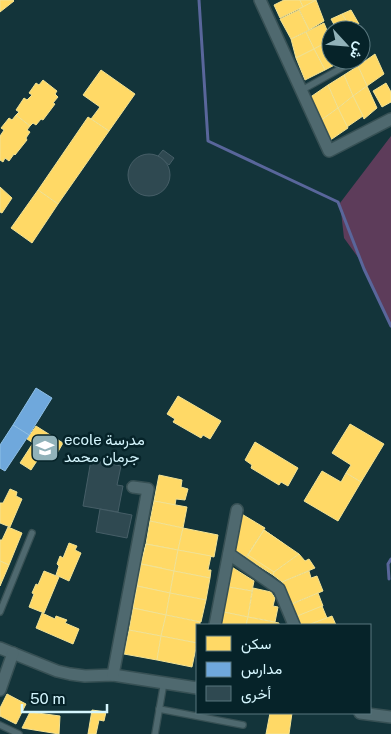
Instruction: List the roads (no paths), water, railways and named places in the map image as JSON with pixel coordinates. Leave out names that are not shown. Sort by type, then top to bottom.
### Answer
[{"type":"street","points":[[260,0],[329,151],[391,119]]},
{"type":"street","points":[[113,675],[148,489],[133,487]]},
{"type":"street","points":[[215,624],[237,510]]},
{"type":"street","points":[[228,554],[279,589],[294,624]]},
{"type":"street","points":[[0,648],[57,671],[70,674],[85,676],[113,675],[196,688]]},
{"type":"street","points":[[0,690],[13,653]]},
{"type":"street","points":[[368,714],[391,717]]},
{"type":"lane","points":[[302,90],[338,70]]},
{"type":"lane","points":[[0,612],[32,533]]},
{"type":"lane","points":[[156,734],[164,682]]},
{"type":"lane","points":[[160,709],[242,725]]},
{"type":"lane","points":[[0,725],[19,734]]},
{"type":"waterway","points":[[199,0],[208,141],[338,202],[364,269],[391,326]]},
{"type":"waterway","points":[[389,579],[388,564],[391,559]]},
{"type":"place","name":"ecole مدرسة جرمان محمد","points":[[45,448]]}]
